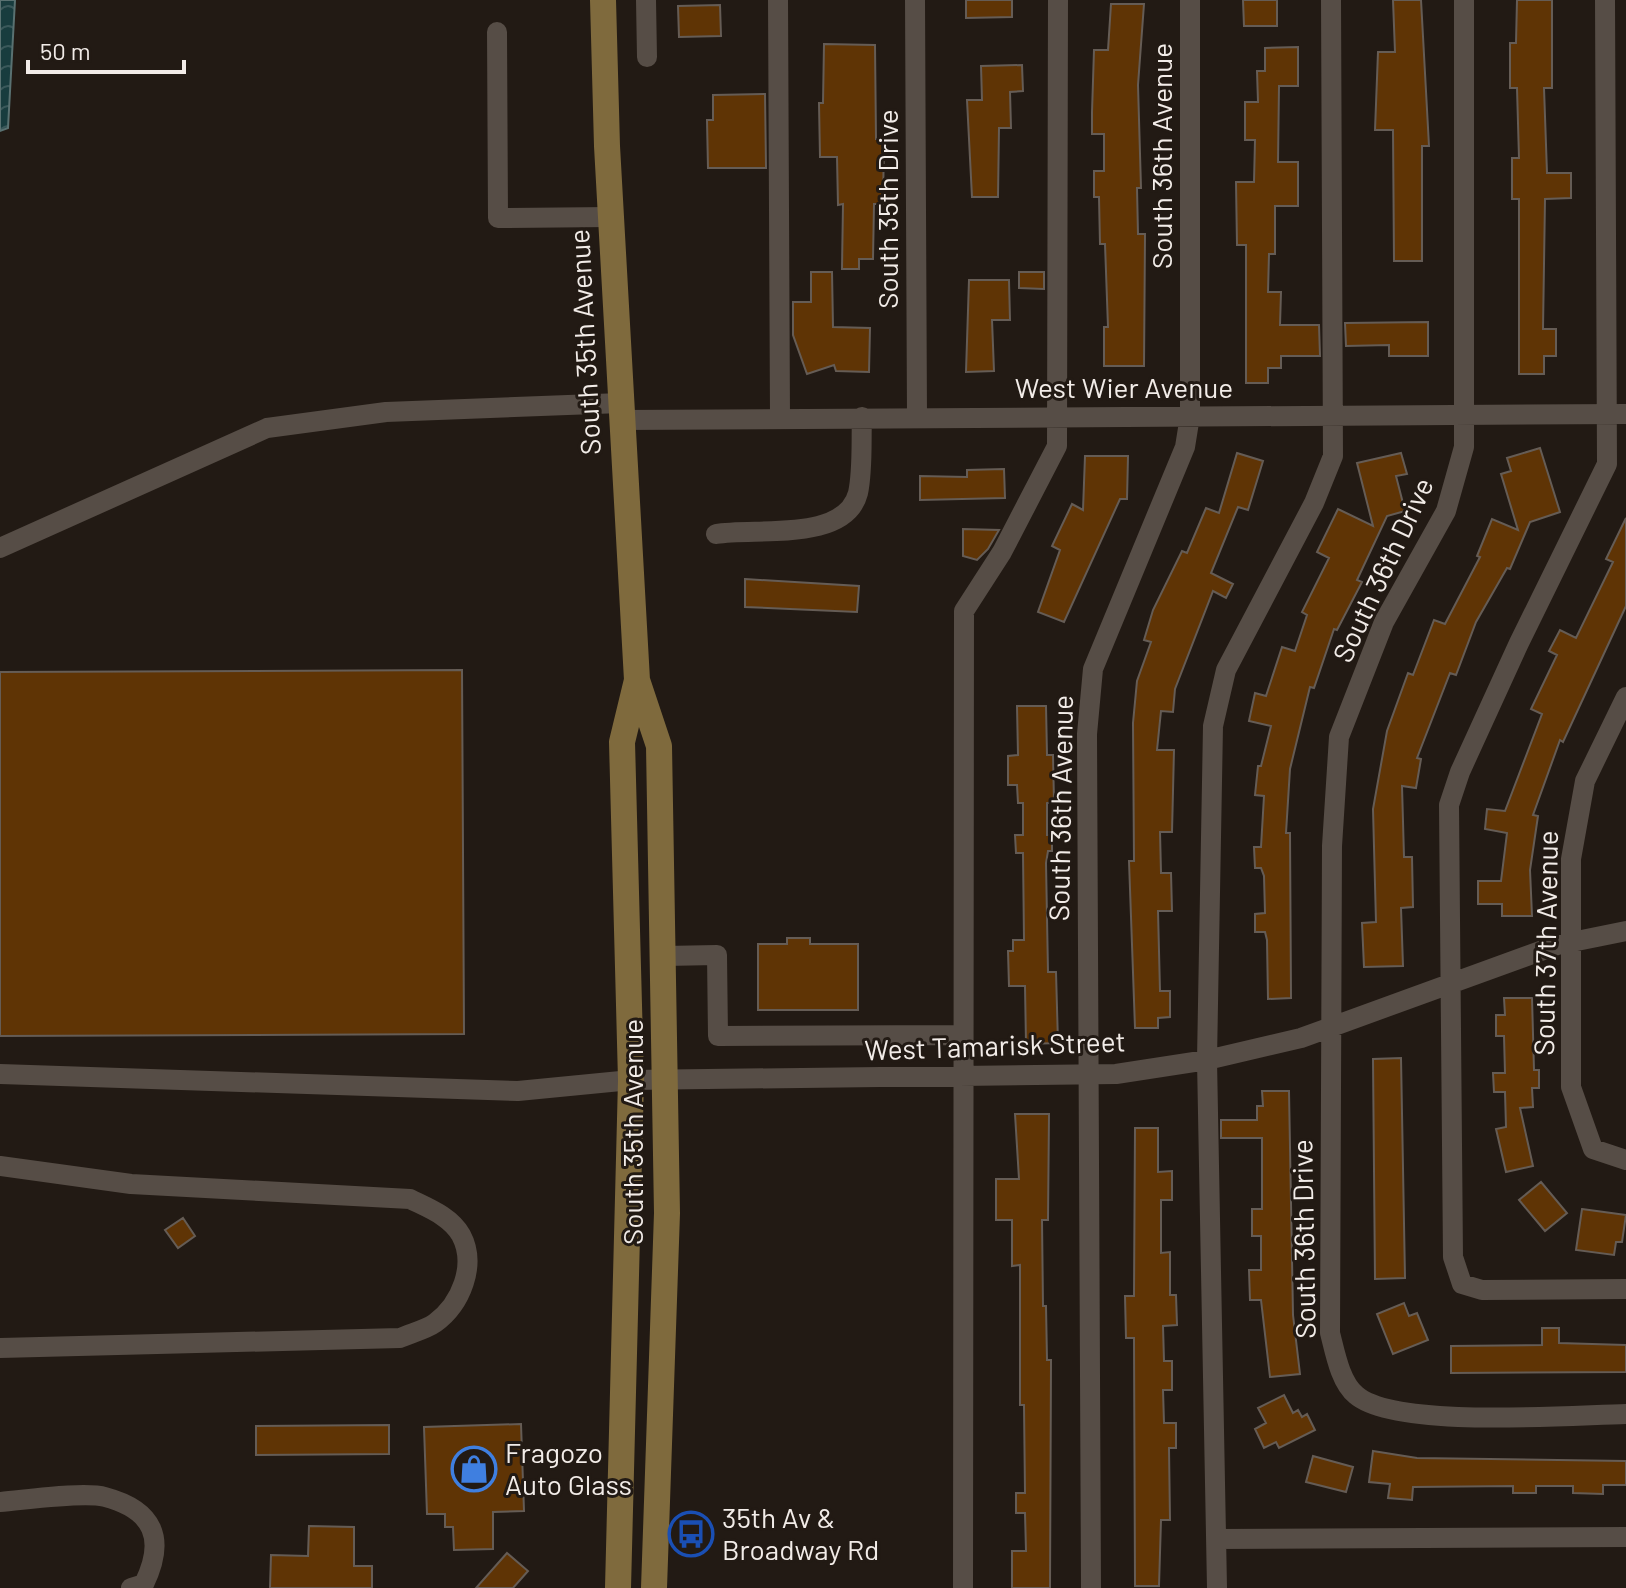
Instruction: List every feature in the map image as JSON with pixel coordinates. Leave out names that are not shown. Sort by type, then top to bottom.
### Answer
[{"type":"main road","name":"South 35th Avenue","points":[[603,0],[610,217],[637,680],[659,746],[667,1213],[654,1588]]},
{"type":"main road","name":"South 35th Avenue","points":[[618,1588],[631,1080],[622,742],[637,680]]},
{"type":"street","points":[[646,0],[647,57]]},
{"type":"street","points":[[778,0],[780,417]]},
{"type":"street","name":"South 35th Drive","points":[[915,0],[917,417]]},
{"type":"street","points":[[963,1588],[964,611],[1002,552],[1057,446],[1058,0]]},
{"type":"street","name":"South 36th Avenue","points":[[1091,1588],[1086,1076],[1087,734],[1093,669],[1185,447],[1190,416],[1190,0]]},
{"type":"street","points":[[1217,1588],[1207,1060],[1213,726],[1226,670],[1314,503],[1333,456],[1331,0]]},
{"type":"street","name":"South 36th Drive","points":[[1464,0],[1464,447],[1446,511],[1384,622],[1339,737],[1332,846],[1330,1333],[1344,1378],[1356,1395],[1403,1413],[1626,1414]]},
{"type":"street","points":[[1605,0],[1616,414],[1607,464],[1519,643],[1460,772],[1449,805],[1453,1257],[1462,1284],[1482,1290],[1626,1289]]},
{"type":"street","points":[[497,32],[498,218],[610,217]]},
{"type":"street","name":"West Wier Avenue","points":[[0,548],[267,428],[386,412],[621,411],[780,417],[1616,414]]},
{"type":"street","points":[[716,534],[823,527],[842,516],[858,493],[862,417]]},
{"type":"street","name":"South 37th Avenue","points":[[1626,697],[1585,781],[1575,823],[1570,942],[1571,1087],[1593,1149],[1626,1160]]},
{"type":"street","name":"West Tamarisk Street","points":[[0,1074],[518,1091],[631,1080],[1086,1076],[1207,1060],[1330,1028],[1451,982],[1570,942],[1626,931]]},
{"type":"street","points":[[664,956],[717,955],[718,1036],[963,1035]]},
{"type":"street","points":[[0,1166],[131,1184],[410,1199],[442,1215],[461,1235],[467,1267],[463,1292],[435,1323],[400,1338],[0,1348]]},
{"type":"street","points":[[0,1502],[103,1496],[142,1514],[156,1535],[155,1562],[144,1584],[131,1588]]},
{"type":"street","points":[[1217,1539],[1626,1537]]},
{"type":"water","points":[[0,0],[15,0],[8,128],[0,131]]},
{"type":"building","points":[[966,0],[1012,0],[1012,17],[966,18]]},
{"type":"building","points":[[1243,0],[1277,0],[1277,26],[1244,26]]},
{"type":"building","points":[[1393,0],[1421,0],[1429,146],[1422,146],[1422,261],[1394,261],[1393,130],[1375,130],[1378,52],[1395,52]]},
{"type":"building","points":[[1517,0],[1552,0],[1552,88],[1544,88],[1547,173],[1571,173],[1571,198],[1545,199],[1543,329],[1556,329],[1556,356],[1544,356],[1544,374],[1519,374],[1519,199],[1512,199],[1512,158],[1519,158],[1517,88],[1510,88],[1510,43],[1516,43]]},
{"type":"building","points":[[1111,4],[1144,4],[1138,85],[1141,188],[1137,188],[1138,234],[1145,234],[1144,366],[1104,366],[1104,327],[1108,327],[1105,244],[1100,244],[1099,197],[1094,197],[1094,171],[1104,171],[1104,134],[1092,134],[1092,112],[1094,50],[1108,50]]},
{"type":"building","points":[[720,5],[721,36],[679,37],[678,6]]},
{"type":"building","points":[[824,44],[875,45],[876,139],[884,139],[883,204],[874,204],[873,259],[859,259],[859,269],[842,269],[843,204],[838,205],[837,157],[820,157],[819,103],[823,103]]},
{"type":"building","points":[[1298,47],[1298,86],[1279,86],[1278,162],[1298,162],[1298,206],[1275,206],[1275,254],[1269,254],[1268,292],[1281,292],[1280,325],[1319,325],[1320,356],[1281,356],[1281,368],[1268,368],[1268,383],[1246,383],[1246,245],[1237,245],[1236,182],[1254,182],[1255,140],[1245,140],[1245,102],[1258,102],[1257,71],[1265,71],[1265,48]]},
{"type":"building","points":[[1022,65],[1023,91],[1010,92],[1011,128],[999,128],[998,197],[972,197],[967,100],[982,100],[981,66]]},
{"type":"building","points":[[765,94],[766,168],[708,168],[707,120],[713,120],[713,95]]},
{"type":"building","points":[[811,272],[832,272],[833,327],[870,328],[869,372],[836,371],[834,365],[807,374],[793,335],[793,302],[811,302]]},
{"type":"building","points":[[1019,272],[1044,272],[1044,289],[1019,288]]},
{"type":"building","points":[[969,280],[1009,280],[1010,320],[992,320],[994,371],[966,372]]},
{"type":"building","points":[[1428,322],[1428,356],[1389,356],[1389,345],[1346,346],[1345,323]]},
{"type":"building","points":[[1540,448],[1560,512],[1530,522],[1510,569],[1507,568],[1476,622],[1456,675],[1450,673],[1417,758],[1421,759],[1416,788],[1402,786],[1404,857],[1412,857],[1413,907],[1401,908],[1403,966],[1364,967],[1362,923],[1376,922],[1373,809],[1387,731],[1408,673],[1413,675],[1434,620],[1445,624],[1480,557],[1477,556],[1492,519],[1518,530],[1501,474],[1511,471],[1507,458]]},
{"type":"building","points":[[1237,453],[1263,461],[1248,510],[1238,507],[1211,573],[1233,584],[1226,598],[1213,591],[1175,689],[1173,712],[1161,711],[1157,750],[1174,750],[1172,832],[1160,832],[1161,873],[1171,873],[1172,911],[1158,911],[1160,991],[1170,991],[1170,1017],[1158,1018],[1158,1028],[1135,1028],[1129,861],[1134,861],[1133,723],[1137,681],[1151,642],[1144,640],[1153,610],[1182,551],[1187,553],[1206,508],[1219,513]]},
{"type":"building","points":[[1401,453],[1407,474],[1396,476],[1405,511],[1387,516],[1357,580],[1362,582],[1337,630],[1334,629],[1314,688],[1310,687],[1290,769],[1286,833],[1290,833],[1291,998],[1268,999],[1267,940],[1265,932],[1255,932],[1255,914],[1265,913],[1264,876],[1261,868],[1255,868],[1254,847],[1261,847],[1264,796],[1255,795],[1258,766],[1261,766],[1271,726],[1249,721],[1255,693],[1266,696],[1282,647],[1295,651],[1307,615],[1302,612],[1329,558],[1317,552],[1338,509],[1373,526],[1357,463]]},
{"type":"building","points":[[1085,456],[1128,456],[1127,499],[1120,499],[1064,622],[1038,612],[1060,550],[1052,546],[1072,504],[1083,510]]},
{"type":"building","points":[[1004,469],[1005,498],[920,500],[920,476],[967,477],[967,470]]},
{"type":"building","points":[[1626,518],[1626,606],[1563,742],[1560,740],[1533,815],[1538,816],[1530,870],[1532,916],[1502,916],[1502,904],[1478,904],[1478,881],[1501,881],[1507,833],[1485,829],[1487,809],[1505,811],[1542,714],[1531,709],[1557,655],[1549,651],[1560,630],[1576,638],[1613,562],[1606,559]]},
{"type":"building","points":[[963,529],[999,530],[977,560],[963,556]]},
{"type":"building","points":[[745,579],[859,586],[857,612],[745,607]]},
{"type":"building","points":[[462,670],[464,1034],[0,1036],[0,672]]},
{"type":"building","points":[[1017,706],[1046,706],[1047,755],[1053,755],[1054,802],[1047,803],[1047,835],[1052,835],[1052,851],[1048,851],[1046,863],[1048,972],[1056,972],[1058,1043],[1026,1044],[1025,986],[1009,986],[1008,951],[1013,951],[1013,940],[1024,940],[1023,853],[1016,853],[1015,835],[1023,835],[1023,803],[1018,803],[1017,785],[1008,785],[1008,756],[1018,755]]},
{"type":"building","points":[[787,938],[810,938],[810,944],[858,944],[858,1010],[758,1010],[758,944],[787,944]]},
{"type":"building","points":[[1504,998],[1532,998],[1534,1070],[1539,1070],[1539,1088],[1532,1088],[1533,1107],[1520,1108],[1533,1166],[1506,1172],[1496,1129],[1506,1127],[1505,1092],[1494,1092],[1493,1073],[1505,1073],[1504,1036],[1496,1036],[1496,1015],[1505,1015]]},
{"type":"building","points":[[1401,1058],[1405,1278],[1375,1279],[1373,1059]]},
{"type":"building","points":[[1262,1091],[1289,1091],[1293,1315],[1300,1374],[1270,1377],[1261,1300],[1250,1300],[1249,1270],[1261,1270],[1261,1236],[1252,1236],[1252,1209],[1262,1209],[1262,1138],[1221,1138],[1221,1120],[1257,1120],[1257,1106],[1263,1106]]},
{"type":"building","points":[[1015,1114],[1049,1114],[1048,1220],[1042,1220],[1043,1306],[1046,1306],[1047,1360],[1051,1360],[1050,1588],[1012,1588],[1012,1551],[1026,1551],[1025,1513],[1016,1513],[1016,1493],[1025,1493],[1024,1405],[1020,1405],[1020,1265],[1012,1266],[1012,1220],[996,1220],[996,1179],[1019,1179]]},
{"type":"building","points":[[1135,1128],[1158,1128],[1158,1172],[1172,1171],[1172,1200],[1161,1200],[1161,1253],[1170,1252],[1170,1295],[1176,1295],[1177,1325],[1163,1326],[1164,1361],[1172,1361],[1172,1390],[1163,1390],[1164,1423],[1176,1423],[1176,1448],[1169,1448],[1170,1520],[1161,1520],[1159,1586],[1135,1586],[1134,1338],[1126,1338],[1125,1296],[1134,1296]]},
{"type":"building","points":[[1541,1182],[1567,1213],[1545,1231],[1519,1200]]},
{"type":"building","points":[[1582,1209],[1626,1215],[1622,1242],[1616,1242],[1614,1255],[1576,1250]]},
{"type":"building","points":[[183,1218],[195,1236],[178,1248],[165,1230]]},
{"type":"building","points":[[1404,1303],[1409,1316],[1417,1313],[1428,1340],[1393,1354],[1377,1314]]},
{"type":"building","points":[[1542,1328],[1559,1328],[1559,1343],[1626,1345],[1626,1372],[1451,1373],[1451,1346],[1542,1345]]},
{"type":"building","points":[[1284,1395],[1293,1413],[1298,1410],[1302,1417],[1307,1414],[1315,1430],[1279,1448],[1276,1442],[1264,1448],[1255,1429],[1266,1423],[1258,1408]]},
{"type":"building","name":"Fragozo Auto Glass","points":[[521,1424],[524,1511],[493,1512],[493,1549],[454,1550],[453,1527],[445,1527],[445,1514],[427,1514],[424,1427]]},
{"type":"building","points":[[389,1425],[389,1454],[256,1455],[256,1426]]},
{"type":"building","points":[[1373,1451],[1417,1458],[1626,1461],[1626,1485],[1603,1485],[1603,1494],[1573,1493],[1573,1486],[1536,1486],[1536,1493],[1513,1493],[1513,1486],[1413,1487],[1412,1500],[1388,1498],[1390,1484],[1369,1482]]},
{"type":"building","points":[[1313,1456],[1353,1467],[1346,1492],[1306,1482]]},
{"type":"building","points":[[309,1526],[354,1527],[354,1566],[372,1566],[372,1588],[270,1588],[271,1555],[308,1556]]},
{"type":"building","points":[[507,1553],[528,1571],[513,1588],[476,1588]]},
{"type":"place","name":"Fragozo Auto Glass","points":[[474,1469]]},
{"type":"place","name":"35th Av & Broadway Rd","points":[[691,1534]]}]
